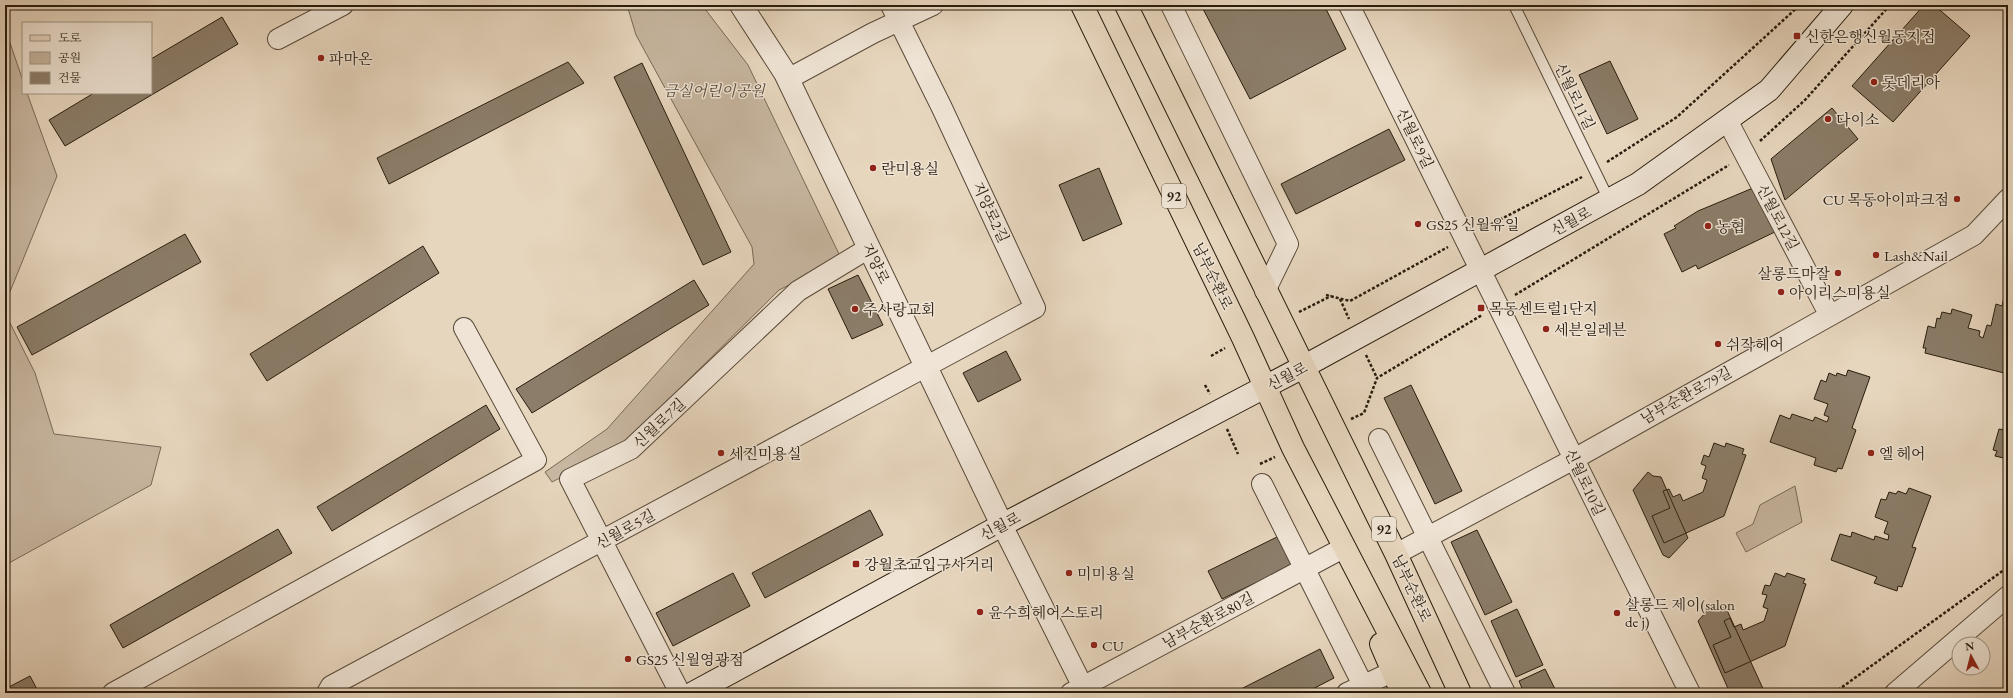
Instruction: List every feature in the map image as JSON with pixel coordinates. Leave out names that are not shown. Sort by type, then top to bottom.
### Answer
[{"type":"main road","name":"지양로","points":[[741,5],[788,79],[1002,525]]},
{"type":"main road","name":"남부순환로","points":[[1082,5],[1243,338],[1293,448],[1420,693]]},
{"type":"main road","name":"남부순환로","points":[[1126,5],[1396,554],[1460,693]]},
{"type":"main road","name":"신월로","points":[[693,693],[1002,525],[1265,388],[1638,184],[1769,90],[1842,5]]},
{"type":"main road","name":"남부순환로","points":[[1345,547],[1392,672],[1402,693]]},
{"type":"street","points":[[278,39],[343,5]]},
{"type":"street","points":[[788,79],[873,33],[895,13],[933,5]]},
{"type":"street","points":[[1171,5],[1288,244],[1266,291]]},
{"type":"street","name":"신월로9길","points":[[1349,5],[1480,270]]},
{"type":"street","name":"지양로2길","points":[[895,13],[946,116],[1035,308],[925,366]]},
{"type":"street","name":"신월로12길","points":[[1727,120],[1829,314]]},
{"type":"street","name":"남부순환로79길","points":[[1396,554],[1574,459],[1829,314],[1974,235],[2008,199]]},
{"type":"street","name":"신월로7길","points":[[680,693],[570,479],[631,449],[798,291],[869,248]]},
{"type":"street","name":"신월로10길","points":[[1480,270],[1690,693]]},
{"type":"street","points":[[113,693],[536,460],[464,328]]},
{"type":"street","name":"신월로5길","points":[[328,693],[331,686],[603,541],[925,366]]},
{"type":"street","points":[[1379,439],[1429,537],[1505,693]]},
{"type":"street","points":[[1262,484],[1305,569],[1359,690],[1392,672]]},
{"type":"street","points":[[1002,525],[1080,691]]},
{"type":"street","name":"남부순환로80길","points":[[1080,691],[1345,547]]},
{"type":"street","points":[[1895,693],[2008,596]]},
{"type":"lane","name":"신월로11길","points":[[1514,5],[1609,200]]},
{"type":"path","points":[[1326,295],[1350,301],[1464,238],[1595,171],[1677,117],[1800,5]]},
{"type":"path","points":[[1364,413],[1377,378],[1746,155],[1804,100],[1890,5]]},
{"type":"path","points":[[1834,693],[2008,567]]},
{"type":"green space","name":"금실어린이공원","points":[[627,5],[702,5],[748,65],[839,254],[832,264],[779,290],[621,447],[552,482],[545,472],[607,429],[754,264],[752,247],[636,35]]},
{"type":"green space","points":[[5,36],[9,40],[22,78],[22,94],[27,94],[57,176],[5,304]]},
{"type":"green space","points":[[5,313],[35,373],[54,434],[161,447],[151,485],[9,563],[5,562]]},
{"type":"green space","points":[[1795,486],[1802,522],[1746,552],[1736,533],[1753,524],[1760,505]]},
{"type":"building","points":[[1201,5],[1324,5],[1346,49],[1250,99]]},
{"type":"building","points":[[1924,5],[1934,5],[1970,36],[1893,122],[1852,86]]},
{"type":"building","points":[[222,17],[238,44],[65,146],[49,120],[92,94],[152,94],[152,58]]},
{"type":"building","points":[[1610,61],[1638,119],[1607,134],[1579,75]]},
{"type":"building","points":[[568,62],[584,83],[389,184],[377,158]]},
{"type":"building","points":[[642,63],[731,252],[703,265],[614,77]]},
{"type":"building","points":[[1832,108],[1858,139],[1785,200],[1771,159]]},
{"type":"building","points":[[1389,129],[1405,160],[1296,214],[1281,184]]},
{"type":"building","points":[[1099,168],[1122,224],[1083,241],[1059,185]]},
{"type":"building","points":[[1753,188],[1779,230],[1698,269],[1696,265],[1682,272],[1664,234],[1676,228],[1674,226],[1698,211]]},
{"type":"building","points":[[185,234],[201,262],[32,355],[17,327]]},
{"type":"building","points":[[423,246],[439,273],[267,381],[250,354]]},
{"type":"building","points":[[858,275],[883,325],[852,339],[828,289]]},
{"type":"building","points":[[694,280],[709,305],[532,413],[516,389]]},
{"type":"building","points":[[2005,293],[2008,293],[2008,374],[1925,353],[1926,348],[1923,348],[1928,326],[1935,328],[1937,318],[1940,319],[1942,312],[1951,314],[1952,309],[1972,315],[1968,328],[1980,331],[1979,336],[1983,338],[1987,325],[1991,326],[1996,304],[2002,306]]},
{"type":"building","points":[[1006,351],[1021,380],[978,402],[963,373]]},
{"type":"building","points":[[1848,370],[1870,377],[1852,428],[1856,430],[1842,469],[1838,468],[1836,472],[1814,465],[1816,458],[1770,442],[1780,415],[1790,419],[1792,414],[1813,421],[1815,417],[1827,422],[1829,417],[1824,415],[1828,404],[1814,399],[1821,380],[1826,382],[1829,373],[1836,376],[1837,373],[1846,376]]},
{"type":"building","points":[[1411,385],[1462,491],[1435,504],[1384,398]]},
{"type":"building","points":[[486,405],[500,429],[332,531],[317,507]]},
{"type":"building","points":[[2007,421],[2008,459],[1995,456],[1997,451],[1993,450],[1999,429],[2005,430]]},
{"type":"building","points":[[1714,443],[1725,447],[1726,443],[1744,449],[1742,454],[1746,455],[1724,516],[1664,543],[1652,516],[1670,508],[1663,491],[1669,489],[1673,497],[1680,494],[1683,501],[1703,492],[1707,480],[1702,478],[1706,466],[1701,464],[1704,455],[1709,457]]},
{"type":"building","points":[[1648,472],[1653,476],[1661,477],[1688,538],[1669,558],[1663,555],[1633,490]]},
{"type":"building","points":[[1909,488],[1931,496],[1912,547],[1916,548],[1902,587],[1898,586],[1897,591],[1874,583],[1877,577],[1831,560],[1840,534],[1851,537],[1852,532],[1874,540],[1875,536],[1888,540],[1889,535],[1884,533],[1888,522],[1875,517],[1881,499],[1886,500],[1889,492],[1896,494],[1898,491],[1906,494]]},
{"type":"building","points":[[870,510],[883,535],[765,598],[752,573]]},
{"type":"building","points":[[278,529],[292,553],[123,648],[110,625]]},
{"type":"building","points":[[1477,530],[1512,602],[1485,615],[1451,542]]},
{"type":"building","points":[[1279,536],[1293,565],[1222,599],[1208,571]]},
{"type":"building","points":[[733,573],[750,606],[673,646],[656,613]]},
{"type":"building","points":[[1775,573],[1785,577],[1787,573],[1805,579],[1803,583],[1806,584],[1785,646],[1725,673],[1713,645],[1731,637],[1724,621],[1730,618],[1734,627],[1741,624],[1743,630],[1764,621],[1768,609],[1763,607],[1767,595],[1762,594],[1765,585],[1770,586]]},
{"type":"building","points":[[1714,603],[1719,608],[1726,608],[1765,693],[1730,693],[1698,621]]},
{"type":"building","points":[[1517,609],[1543,665],[1516,677],[1491,621]]},
{"type":"building","points":[[1320,649],[1334,678],[1305,693],[1241,693],[1239,690]]},
{"type":"building","points":[[1545,669],[1557,693],[1524,693],[1519,681]]},
{"type":"building","points":[[30,676],[39,693],[5,693],[5,689]]},
{"type":"place","name":"신한은행신월동지점","points":[[1797,36]]},
{"type":"place","name":"파마온","points":[[321,58]]},
{"type":"place","name":"롯데리아","points":[[1874,82]]},
{"type":"place","name":"다이소","points":[[1828,119]]},
{"type":"place","name":"란미용실","points":[[873,168]]},
{"type":"place","name":"CU 목동아이파크점","points":[[1957,199]]},
{"type":"place","name":"GS25 신월유일","points":[[1418,224]]},
{"type":"place","name":"농협","points":[[1708,226]]},
{"type":"place","name":"Lash&Nail","points":[[1876,255]]},
{"type":"place","name":"살롱드마잘","points":[[1838,273]]},
{"type":"place","name":"아이리스미용실","points":[[1781,292]]},
{"type":"place","name":"목동센트럴1단지","points":[[1481,308]]},
{"type":"place","name":"주사랑교회","points":[[855,309]]},
{"type":"place","name":"세븐일레븐","points":[[1546,329]]},
{"type":"place","name":"쉬작헤어","points":[[1718,344]]},
{"type":"place","name":"세진미용실","points":[[721,453]]},
{"type":"place","name":"엘 헤어","points":[[1871,453]]},
{"type":"place","name":"강월초교입구사거리","points":[[856,564]]},
{"type":"place","name":"미미용실","points":[[1069,573]]},
{"type":"place","name":"윤수희헤어스토리","points":[[980,612]]},
{"type":"place","name":"살롱드 제이(salon de j)","points":[[1617,613]]},
{"type":"place","name":"CU","points":[[1094,645]]},
{"type":"place","name":"GS25 신월영광점","points":[[628,659]]}]
